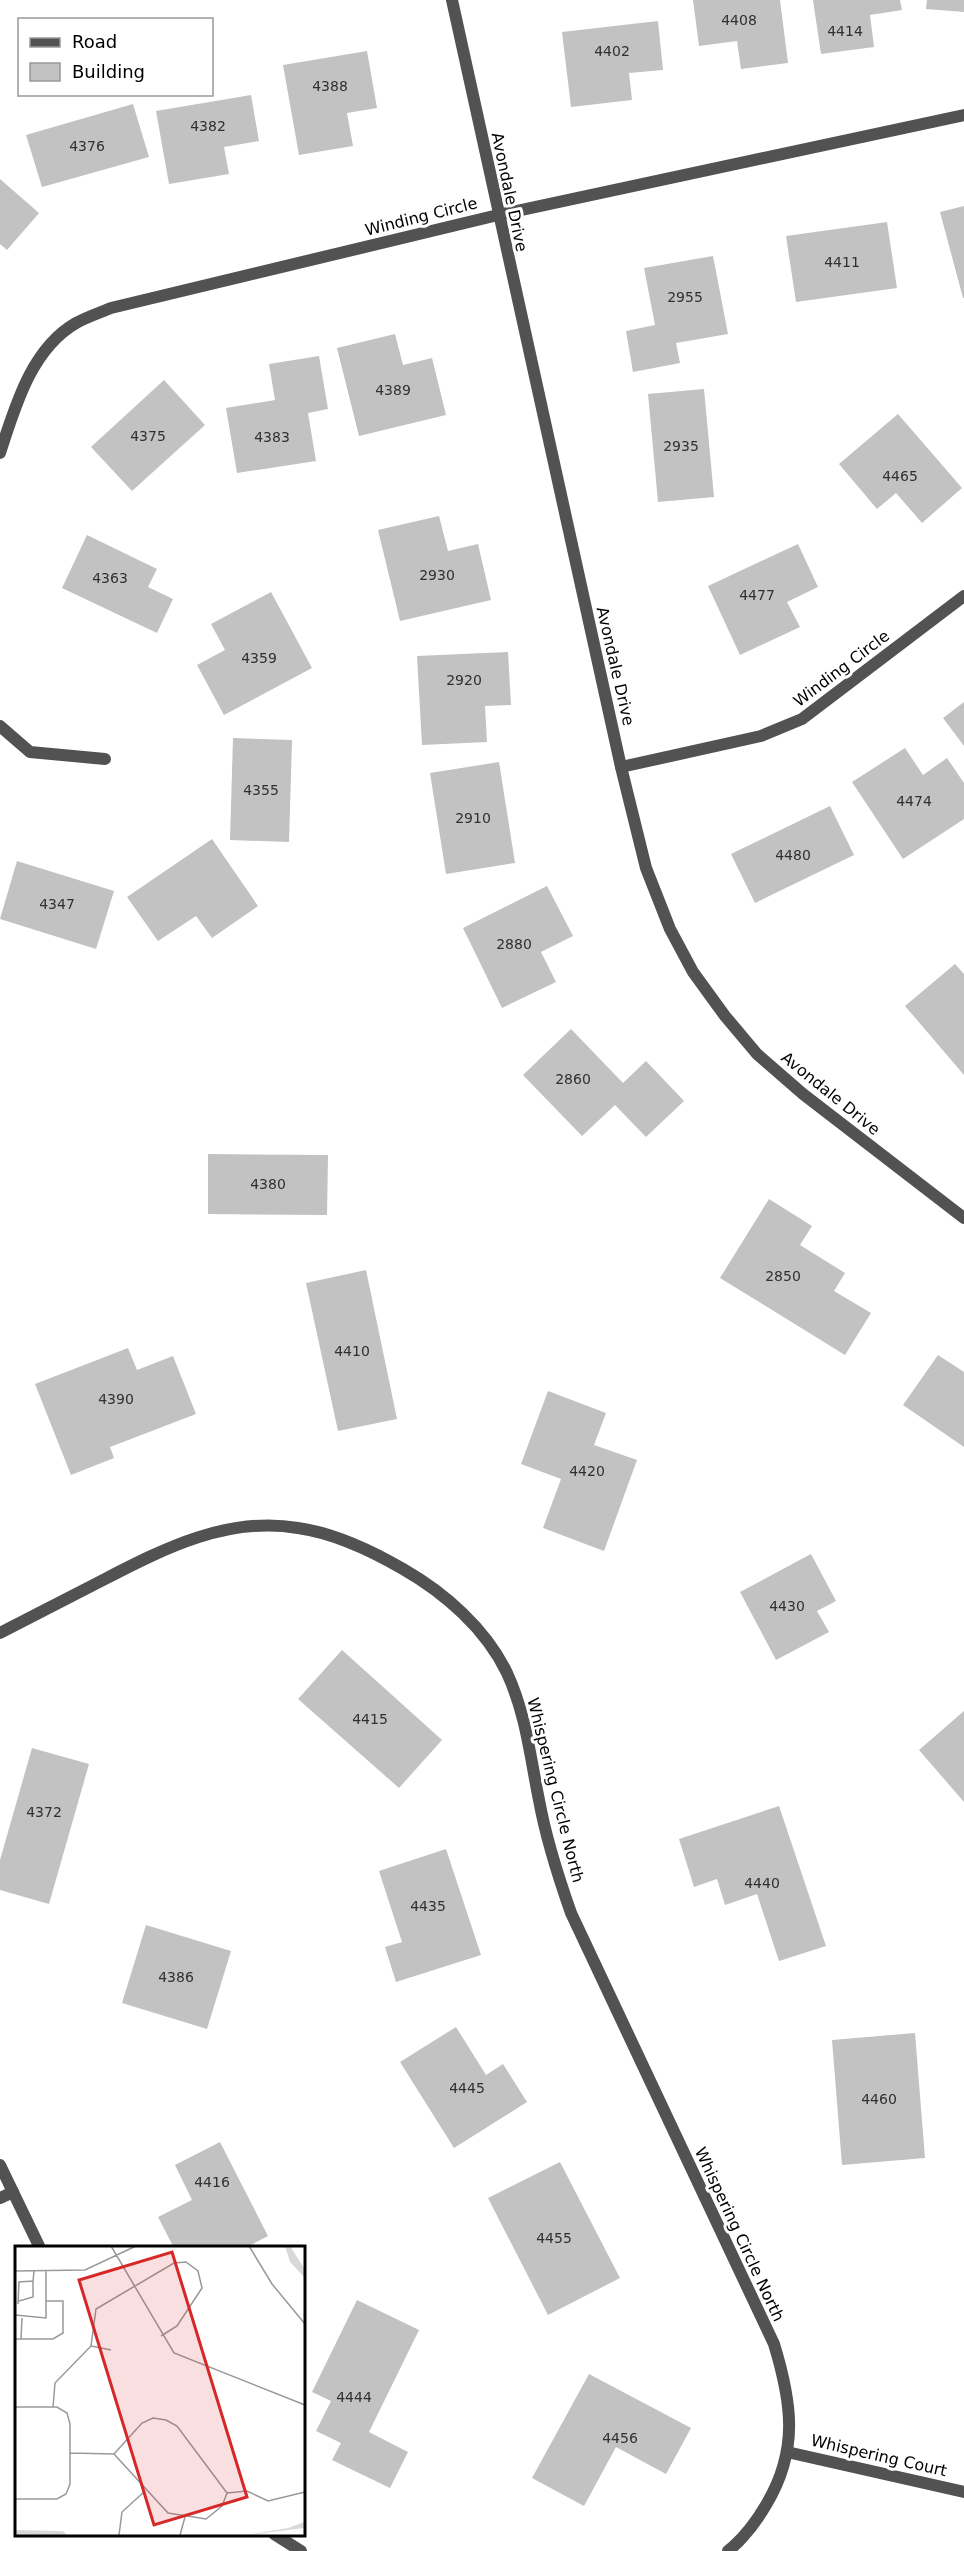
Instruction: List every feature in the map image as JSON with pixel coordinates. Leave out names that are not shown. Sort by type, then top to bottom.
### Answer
[{"type":"street","name":"Avondale Drive","points":[[452,0],[621,767],[646,868],[670,929],[693,972],[725,1016],[757,1054],[803,1094],[964,1218]]},
{"type":"street","name":"Winding Circle","points":[[0,453],[14,408],[32,371],[51,343],[76,323],[111,308],[498,214],[964,115]]},
{"type":"street","name":"Winding Circle","points":[[621,767],[761,736],[802,720],[964,596]]},
{"type":"street","points":[[0,726],[30,752],[105,759]]},
{"type":"street","name":"Whispering Circle North","points":[[0,1633],[181,1542],[224,1529],[260,1525],[298,1528],[336,1538],[379,1555],[418,1578],[453,1603],[482,1636],[506,1671],[522,1711],[552,1859],[571,1913],[774,2344],[786,2384],[789,2418],[787,2452],[778,2485],[758,2518],[728,2551]]},
{"type":"street","points":[[0,2165],[39,2246]]},
{"type":"street","points":[[0,2198],[13,2192]]},
{"type":"street","name":"Whispering Court","points":[[787,2452],[964,2492]]},
{"type":"street","points":[[276,2536],[300,2551]]},
{"type":"building","points":[[693,0],[780,0],[788,63],[741,69],[737,41],[699,46]]},
{"type":"building","points":[[813,0],[900,0],[902,10],[870,15],[874,47],[821,54]]},
{"type":"building","points":[[927,0],[964,0],[964,12],[926,9]]},
{"type":"building","points":[[658,21],[663,70],[629,73],[632,100],[571,107],[562,32]]},
{"type":"building","points":[[367,51],[377,108],[347,113],[353,146],[299,155],[283,65]]},
{"type":"building","points":[[251,95],[259,141],[224,147],[229,174],[169,184],[156,111]]},
{"type":"building","points":[[133,104],[149,157],[42,187],[26,135]]},
{"type":"building","points":[[0,179],[39,213],[7,250],[0,244]]},
{"type":"building","points":[[964,206],[964,298],[963,298],[940,212]]},
{"type":"building","points":[[887,222],[897,288],[796,302],[786,236]]},
{"type":"building","points":[[713,256],[728,334],[676,343],[680,363],[633,372],[626,331],[655,325],[644,268]]},
{"type":"building","points":[[395,334],[403,365],[432,358],[446,415],[359,436],[337,348]]},
{"type":"building","points":[[319,356],[328,409],[308,413],[316,461],[237,473],[226,408],[275,400],[269,364]]},
{"type":"building","points":[[164,380],[205,425],[132,491],[91,447]]},
{"type":"building","points":[[704,389],[714,497],[658,502],[648,394]]},
{"type":"building","points":[[898,414],[962,488],[922,523],[896,493],[877,509],[839,464]]},
{"type":"building","points":[[439,516],[448,551],[478,544],[491,600],[400,621],[378,530]]},
{"type":"building","points":[[87,535],[157,569],[148,587],[173,599],[157,633],[62,588]]},
{"type":"building","points":[[798,544],[818,587],[787,602],[800,627],[740,655],[708,586]]},
{"type":"building","points":[[271,592],[312,668],[224,715],[197,665],[225,650],[211,624]]},
{"type":"building","points":[[508,652],[511,705],[485,706],[487,742],[422,745],[417,656]]},
{"type":"building","points":[[964,702],[964,746],[943,718]]},
{"type":"building","points":[[233,738],[292,740],[289,842],[230,840]]},
{"type":"building","points":[[905,748],[923,775],[947,758],[964,783],[964,819],[903,859],[852,782]]},
{"type":"building","points":[[499,762],[515,863],[446,874],[430,773]]},
{"type":"building","points":[[830,806],[854,855],[755,903],[731,854]]},
{"type":"building","points":[[212,839],[258,906],[212,938],[196,916],[158,941],[127,897]]},
{"type":"building","points":[[17,861],[114,891],[96,949],[0,919]]},
{"type":"building","points":[[547,886],[573,936],[541,952],[556,982],[502,1008],[463,928]]},
{"type":"building","points":[[955,964],[964,974],[964,1075],[905,1006]]},
{"type":"building","points":[[571,1029],[623,1083],[646,1061],[684,1101],[646,1137],[615,1105],[582,1136],[523,1075]]},
{"type":"building","points":[[208,1154],[328,1155],[327,1215],[208,1214]]},
{"type":"building","points":[[769,1199],[812,1226],[800,1245],[845,1273],[834,1291],[871,1313],[845,1355],[720,1278]]},
{"type":"building","points":[[366,1270],[397,1419],[338,1431],[306,1283]]},
{"type":"building","points":[[128,1348],[137,1370],[173,1356],[196,1414],[110,1447],[114,1458],[71,1475],[35,1384]]},
{"type":"building","points":[[938,1355],[964,1372],[964,1447],[903,1405]]},
{"type":"building","points":[[548,1391],[606,1413],[594,1445],[637,1460],[604,1551],[543,1528],[561,1479],[521,1464]]},
{"type":"building","points":[[811,1554],[836,1601],[817,1611],[829,1632],[776,1660],[740,1592]]},
{"type":"building","points":[[342,1650],[442,1740],[399,1788],[298,1699]]},
{"type":"building","points":[[964,1711],[964,1802],[919,1750]]},
{"type":"building","points":[[32,1748],[89,1764],[49,1904],[0,1890],[0,1860]]},
{"type":"building","points":[[779,1806],[826,1946],[779,1961],[757,1894],[725,1905],[717,1879],[694,1887],[679,1839]]},
{"type":"building","points":[[446,1849],[481,1955],[396,1982],[385,1947],[402,1942],[379,1871]]},
{"type":"building","points":[[146,1925],[231,1951],[207,2029],[122,2003]]},
{"type":"building","points":[[456,2027],[486,2075],[503,2064],[527,2102],[454,2148],[400,2062]]},
{"type":"building","points":[[915,2033],[925,2158],[842,2165],[832,2040]]},
{"type":"building","points":[[220,2142],[268,2236],[249,2246],[173,2246],[158,2217],[192,2200],[175,2165]]},
{"type":"building","points":[[560,2162],[620,2278],[548,2315],[488,2198]]},
{"type":"building","points":[[357,2300],[419,2330],[369,2432],[408,2452],[390,2488],[332,2460],[341,2443],[316,2431],[331,2401],[312,2392]]},
{"type":"building","points":[[589,2374],[691,2428],[666,2474],[616,2447],[584,2506],[532,2478]]}]
